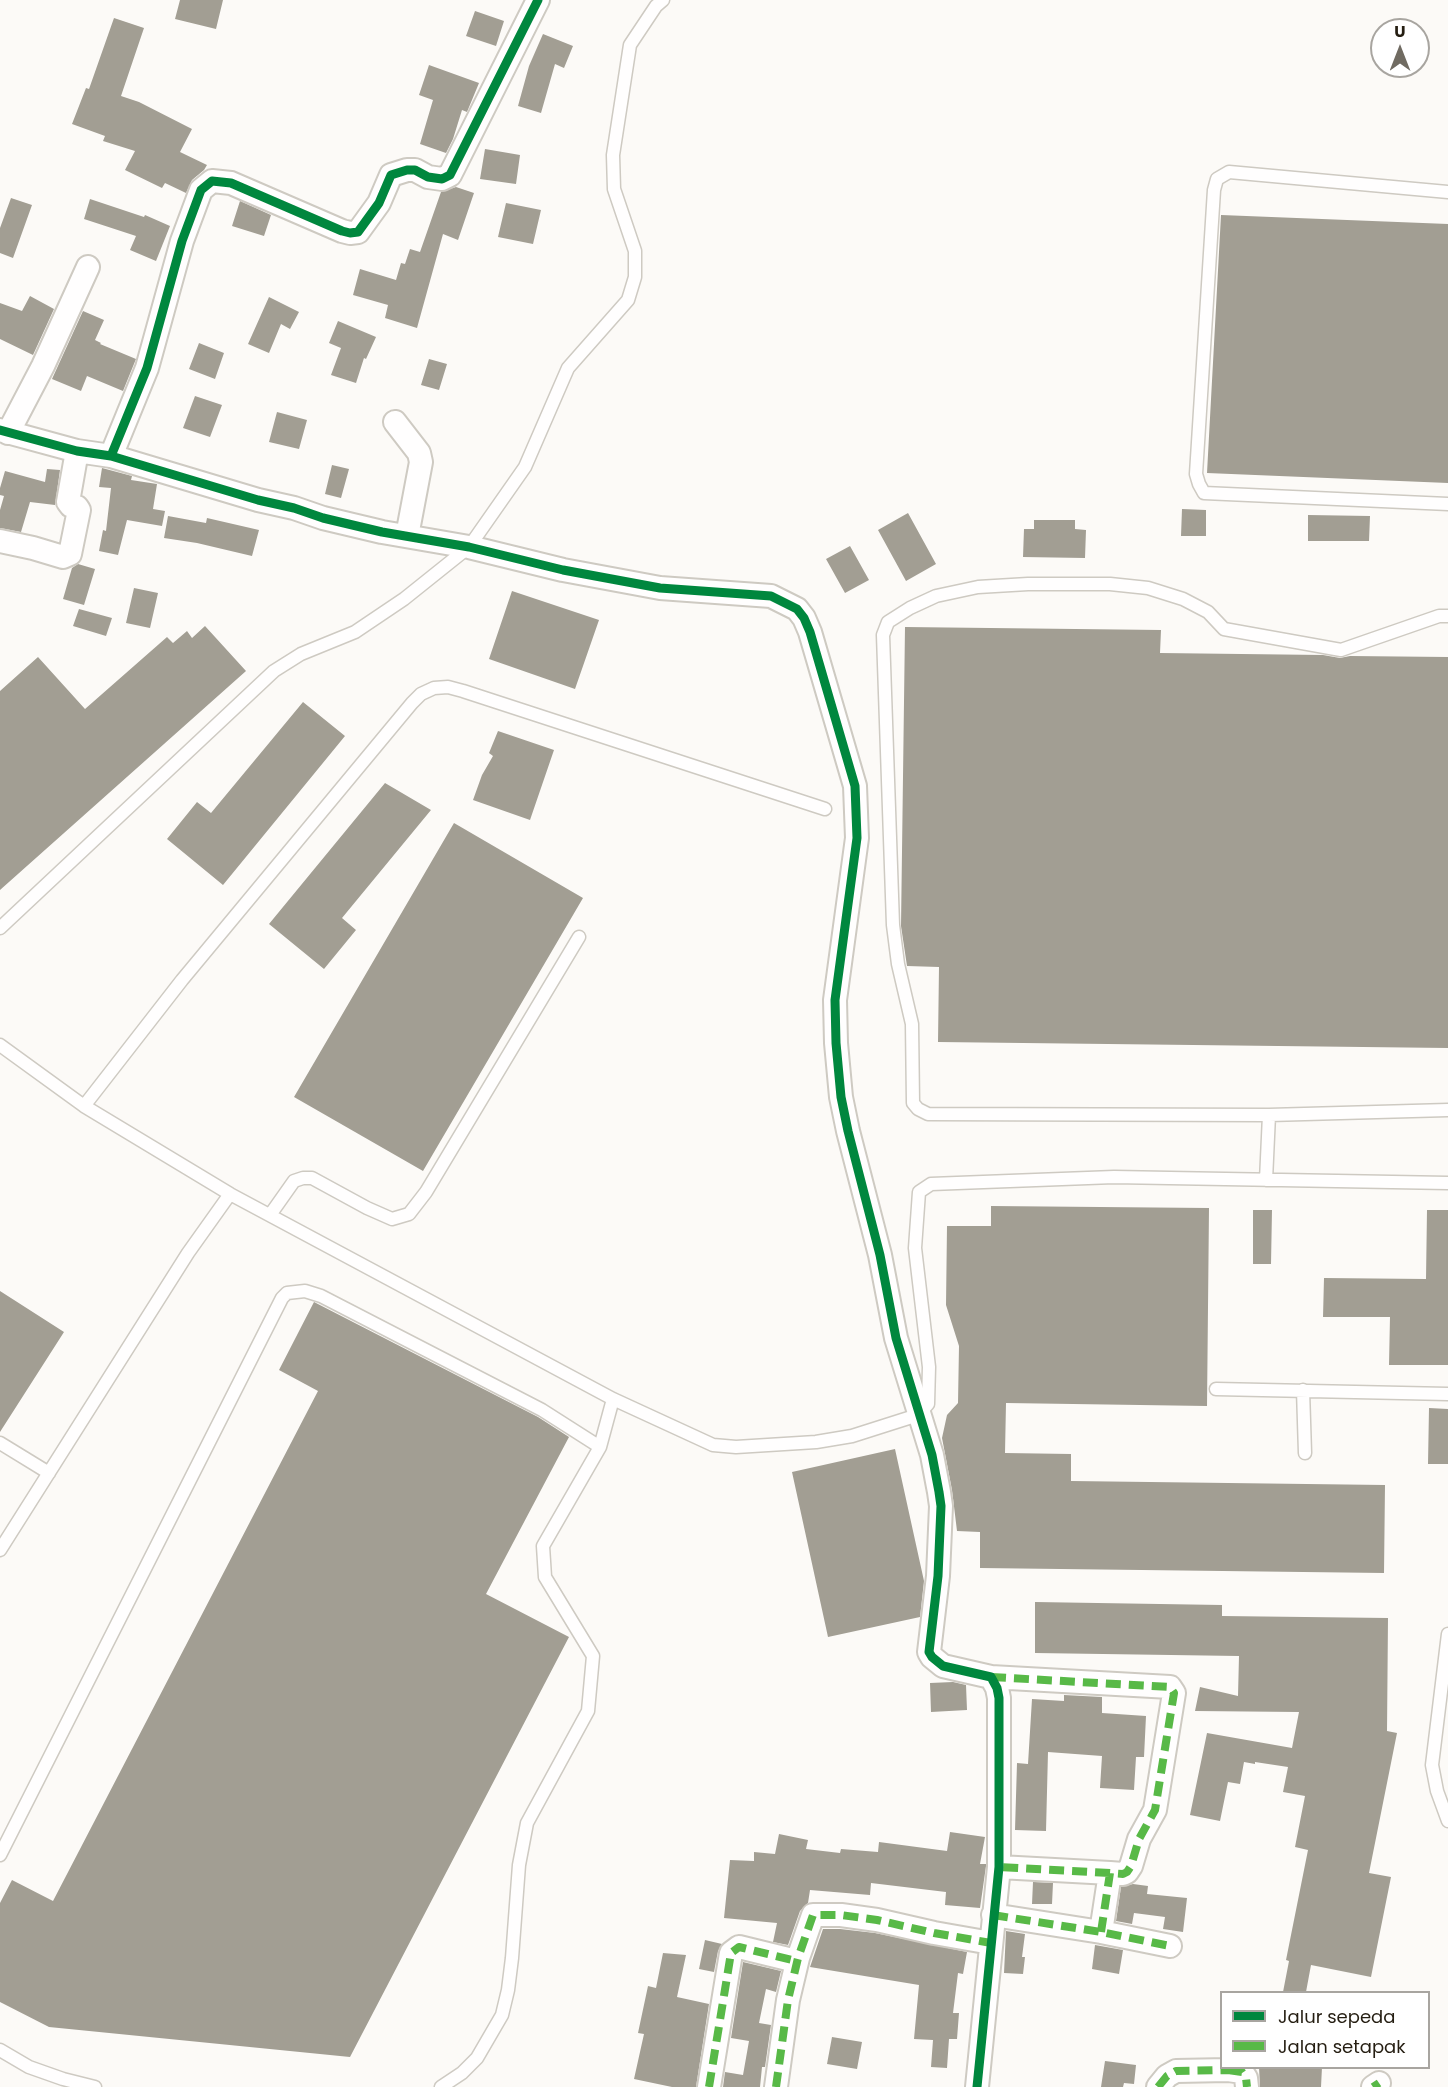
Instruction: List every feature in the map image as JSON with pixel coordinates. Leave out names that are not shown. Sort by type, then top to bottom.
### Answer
[{"type":"street","points":[[111,456],[147,368],[182,241],[201,190],[212,181],[231,183],[342,231],[358,232],[379,203],[391,175],[407,170],[442,179],[450,175],[538,0]]},
{"type":"street","points":[[88,267],[43,366],[4,432],[77,451],[111,456],[324,518],[469,547],[563,570],[660,588],[771,596],[797,609],[804,618],[855,786],[857,838],[835,999],[836,1042],[841,1097],[880,1254],[896,1338],[936,1473],[941,1506],[938,1576],[929,1652],[943,1666],[991,1677],[1170,1688],[1174,1693],[1155,1810],[1139,1839],[1129,1869],[1123,1874],[1110,1874],[999,1867]]},
{"type":"street","points":[[394,422],[419,453],[421,462],[407,536]]},
{"type":"street","points":[[0,541],[63,557],[70,554],[79,510],[68,502],[77,451]]},
{"type":"street","points":[[977,2087],[999,1867],[999,1698],[991,1677]]},
{"type":"street","points":[[1101,1932],[1110,1874]]},
{"type":"street","points":[[776,2087],[788,2000],[811,1917],[816,1914],[877,1920],[934,1934],[991,1943]]},
{"type":"street","points":[[993,1916],[1101,1932],[1170,1946]]},
{"type":"street","points":[[709,2087],[728,1966],[733,1951],[739,1947],[792,1960],[798,1958]]},
{"type":"street","points":[[1158,2087],[1167,2076],[1176,2072],[1229,2069],[1242,2072],[1246,2078],[1247,2087]]},
{"type":"lane","points":[[0,928],[274,671],[302,654],[356,632],[469,547],[525,466],[568,368],[628,300],[635,277],[635,251],[614,189],[613,155],[630,45],[656,6],[663,0]]},
{"type":"lane","points":[[1448,192],[1229,172],[1217,179],[1214,190],[1196,474],[1204,493],[1448,504]]},
{"type":"lane","points":[[1448,616],[1439,616],[1341,650],[1224,629],[1208,612],[1183,598],[1148,588],[1110,584],[1028,584],[978,587],[936,596],[910,608],[888,622],[883,635],[893,925],[898,964],[912,1023],[913,1102],[918,1108],[928,1113],[1269,1115],[1448,1110]]},
{"type":"lane","points":[[84,1106],[182,980],[411,703],[421,694],[434,688],[448,687],[463,691],[825,808]]},
{"type":"lane","points":[[270,1215],[294,1181],[303,1178],[312,1178],[392,1219],[409,1214],[426,1192],[579,937]]},
{"type":"lane","points":[[0,1045],[84,1106],[230,1194],[613,1399],[713,1445],[736,1448],[816,1443],[843,1438],[918,1415],[928,1404],[927,1341],[915,1248],[919,1191],[931,1184],[1103,1178],[1448,1183]]},
{"type":"lane","points":[[1266,1180],[1269,1115]]},
{"type":"lane","points":[[0,1550],[188,1252],[230,1194]]},
{"type":"lane","points":[[0,1856],[282,1298],[287,1293],[306,1291],[321,1296],[542,1410],[600,1447]]},
{"type":"lane","points":[[1216,1389],[1448,1394]]},
{"type":"lane","points":[[1303,1390],[1305,1454]]},
{"type":"lane","points":[[441,2087],[462,2073],[477,2058],[502,2015],[508,1990],[519,1865],[527,1823],[588,1711],[593,1656],[545,1578],[543,1546],[600,1447],[613,1399]]},
{"type":"lane","points":[[0,1443],[49,1473]]},
{"type":"lane","points":[[1448,1634],[1432,1765],[1437,1791],[1448,1821]]},
{"type":"lane","points":[[0,2050],[29,2067],[96,2087]]},
{"type":"building","points":[[180,0],[223,0],[216,29],[175,19]]},
{"type":"building","points":[[475,11],[504,21],[496,46],[466,36]]},
{"type":"building","points":[[114,18],[144,28],[121,96],[139,102],[192,129],[180,152],[207,165],[192,180],[186,193],[165,183],[162,188],[125,170],[135,151],[103,141],[105,136],[72,124],[86,88],[89,89]]},
{"type":"building","points":[[543,34],[573,46],[564,68],[555,64],[541,113],[518,106],[529,66]]},
{"type":"building","points":[[429,65],[479,83],[467,112],[462,110],[446,153],[420,144],[433,100],[419,95]]},
{"type":"building","points":[[485,149],[520,155],[516,184],[480,179]]},
{"type":"building","points":[[456,187],[474,193],[458,240],[443,234],[417,328],[385,318],[388,305],[353,295],[360,269],[396,280],[401,263],[405,264],[410,249],[420,252],[441,192]]},
{"type":"building","points":[[11,198],[32,205],[13,258],[0,253],[0,228]]},
{"type":"building","points":[[90,199],[144,217],[145,215],[170,226],[156,261],[130,250],[136,236],[84,219]]},
{"type":"building","points":[[240,201],[271,215],[264,236],[232,226]]},
{"type":"building","points":[[506,203],[541,210],[533,244],[498,237]]},
{"type":"building","points":[[1221,215],[1448,224],[1448,483],[1207,473]]},
{"type":"building","points":[[30,296],[54,309],[33,355],[0,339],[0,303],[22,311]]},
{"type":"building","points":[[269,297],[299,312],[290,329],[281,324],[269,353],[248,344]]},
{"type":"building","points":[[83,311],[104,320],[95,340],[136,359],[123,391],[87,376],[81,391],[52,379]]},
{"type":"building","points":[[338,321],[376,337],[366,359],[364,358],[356,383],[331,375],[341,348],[329,343]]},
{"type":"building","points":[[199,343],[224,353],[215,379],[189,369]]},
{"type":"building","points":[[429,359],[447,364],[439,390],[421,385]]},
{"type":"building","points":[[195,396],[222,405],[210,437],[183,428]]},
{"type":"building","points":[[277,412],[307,420],[299,449],[269,442]]},
{"type":"building","points":[[332,465],[349,469],[341,498],[325,494]]},
{"type":"building","points":[[102,468],[132,476],[131,480],[157,484],[153,509],[165,511],[162,526],[127,520],[118,555],[99,551],[103,530],[106,531],[111,488],[99,487]]},
{"type":"building","points":[[47,469],[60,470],[55,505],[30,502],[21,532],[0,528],[0,510],[4,496],[0,495],[0,488],[5,471],[45,482]]},
{"type":"building","points":[[1182,509],[1206,510],[1206,536],[1181,536]]},
{"type":"building","points":[[908,513],[936,564],[906,581],[878,530]]},
{"type":"building","points":[[1308,515],[1370,516],[1369,541],[1308,541]]},
{"type":"building","points":[[168,516],[206,523],[207,518],[259,530],[252,556],[164,538]]},
{"type":"building","points":[[1034,520],[1075,520],[1075,529],[1086,530],[1085,558],[1023,557],[1024,529],[1034,529]]},
{"type":"building","points":[[850,546],[869,580],[845,593],[826,559]]},
{"type":"building","points":[[78,564],[95,569],[84,605],[63,599],[72,568]]},
{"type":"building","points":[[134,588],[158,593],[150,628],[126,623]]},
{"type":"building","points":[[512,591],[599,620],[575,689],[489,659]]},
{"type":"building","points":[[79,609],[112,618],[106,636],[73,626]]},
{"type":"building","points":[[205,626],[246,671],[0,890],[0,691],[38,657],[85,709],[167,637],[173,643],[187,631],[192,638]]},
{"type":"building","points":[[905,627],[1161,630],[1160,653],[1323,655],[1340,658],[1350,656],[1448,657],[1448,1048],[938,1042],[939,967],[907,966],[901,926]]},
{"type":"building","points":[[303,702],[345,736],[223,885],[167,839],[197,802],[211,813]]},
{"type":"building","points":[[498,731],[554,750],[530,820],[473,800],[482,775],[493,756],[489,753]]},
{"type":"building","points":[[385,783],[431,810],[342,918],[356,930],[324,969],[269,924]]},
{"type":"building","points":[[454,823],[583,898],[423,1171],[294,1097]]},
{"type":"building","points":[[991,1206],[1209,1208],[1207,1406],[1006,1403],[1005,1453],[1071,1454],[1071,1481],[1385,1485],[1384,1573],[980,1568],[980,1532],[957,1531],[942,1438],[947,1415],[958,1403],[959,1346],[946,1305],[947,1226],[991,1226]]},
{"type":"building","points":[[1253,1210],[1272,1210],[1271,1264],[1253,1264]]},
{"type":"building","points":[[1427,1210],[1448,1210],[1448,1365],[1389,1365],[1390,1317],[1323,1317],[1324,1278],[1426,1279]]},
{"type":"building","points":[[0,1291],[64,1332],[0,1432]]},
{"type":"building","points":[[314,1302],[538,1417],[569,1437],[486,1594],[569,1637],[350,2057],[49,2027],[0,2002],[0,1903],[12,1880],[53,1901],[318,1391],[279,1370]]},
{"type":"building","points":[[1429,1408],[1448,1409],[1448,1464],[1428,1464]]},
{"type":"building","points":[[895,1449],[924,1581],[920,1617],[828,1637],[792,1472]]},
{"type":"building","points":[[1035,1602],[1222,1605],[1222,1616],[1388,1618],[1387,1731],[1397,1733],[1369,1873],[1391,1877],[1371,1977],[1311,1965],[1306,1991],[1283,1991],[1289,1961],[1286,1960],[1308,1850],[1295,1847],[1305,1796],[1283,1792],[1288,1767],[1244,1762],[1240,1784],[1228,1782],[1220,1821],[1190,1815],[1207,1733],[1292,1748],[1299,1712],[1195,1711],[1200,1687],[1238,1696],[1239,1656],[1035,1653]]},
{"type":"building","points":[[953,1682],[966,1685],[967,1710],[931,1712],[930,1683]]},
{"type":"building","points":[[1064,1695],[1102,1697],[1102,1713],[1146,1716],[1144,1757],[1136,1757],[1134,1790],[1100,1788],[1102,1756],[1048,1752],[1046,1831],[1015,1830],[1017,1763],[1028,1764],[1032,1699],[1064,1701]]},
{"type":"building","points":[[950,1832],[985,1837],[980,1864],[986,1864],[986,1866],[980,1908],[945,1905],[946,1892],[871,1883],[870,1895],[810,1890],[808,1903],[800,1911],[788,1945],[773,1942],[777,1923],[724,1918],[730,1860],[754,1861],[754,1852],[775,1854],[779,1834],[808,1840],[806,1849],[840,1853],[841,1849],[878,1852],[879,1842],[947,1851]]},
{"type":"building","points":[[1033,1882],[1053,1883],[1052,1904],[1032,1904]]},
{"type":"building","points":[[1133,1884],[1148,1886],[1147,1894],[1187,1898],[1183,1932],[1163,1929],[1165,1917],[1134,1913],[1132,1924],[1116,1921],[1121,1887]]},
{"type":"building","points":[[823,1929],[875,1933],[967,1952],[963,1974],[958,1973],[953,2013],[959,2013],[957,2039],[949,2039],[947,2068],[931,2067],[933,2040],[914,2039],[919,1985],[810,1967]]},
{"type":"building","points":[[1006,1931],[1025,1934],[1022,1957],[1025,1957],[1023,1974],[1004,1973]]},
{"type":"building","points":[[705,1940],[722,1944],[718,1951],[714,1972],[699,1969]]},
{"type":"building","points":[[1095,1945],[1123,1950],[1119,1974],[1092,1969]]},
{"type":"building","points":[[663,1953],[686,1955],[677,1997],[709,2004],[696,2087],[672,2087],[634,2079],[644,2034],[638,2033],[648,1986],[656,1988]]},
{"type":"building","points":[[743,1962],[781,1971],[776,1992],[766,1989],[759,2023],[771,2025],[760,2087],[723,2087],[725,2072],[743,2075],[749,2041],[731,2038]]},
{"type":"building","points":[[832,2037],[862,2042],[857,2069],[827,2064]]},
{"type":"building","points":[[1105,2061],[1136,2065],[1134,2084],[1124,2083],[1123,2087],[1101,2087]]},
{"type":"building","points":[[1259,2069],[1322,2069],[1321,2087],[1260,2087]]},
{"type":"marked path","points":[[991,1677],[1170,1687],[1174,1693],[1155,1810],[1139,1839],[1127,1872],[1123,1874],[999,1867]]},
{"type":"marked path","points":[[1101,1932],[1110,1873]]},
{"type":"marked path","points":[[776,2087],[788,2000],[798,1958],[813,1915],[841,1915],[877,1920],[991,1943]]},
{"type":"marked path","points":[[993,1915],[1101,1932],[1170,1946]]},
{"type":"marked path","points":[[709,2087],[731,1953],[739,1947],[792,1960],[798,1958]]},
{"type":"marked path","points":[[1158,2087],[1167,2076],[1176,2071],[1228,2069]]},
{"type":"marked path","points":[[1228,2070],[1242,2072],[1246,2078],[1247,2087]]},
{"type":"marked path","points":[[1373,2087],[1379,2083]]},
{"type":"cycle path","points":[[111,456],[147,368],[182,241],[201,190],[212,181],[231,183],[342,231],[358,232],[379,203],[391,175],[407,170],[415,170],[428,177],[442,179],[450,175],[538,0]]},
{"type":"cycle path","points":[[0,430],[77,451],[111,456],[258,500],[382,532],[469,547],[563,570],[660,588],[771,596],[797,609],[804,618],[855,786],[857,838],[835,1000],[836,1043],[841,1097],[848,1131],[880,1255],[896,1338],[932,1455],[939,1492],[941,1506],[938,1576],[929,1652],[943,1666],[991,1677],[999,1698],[999,1867],[977,2087]]}]
